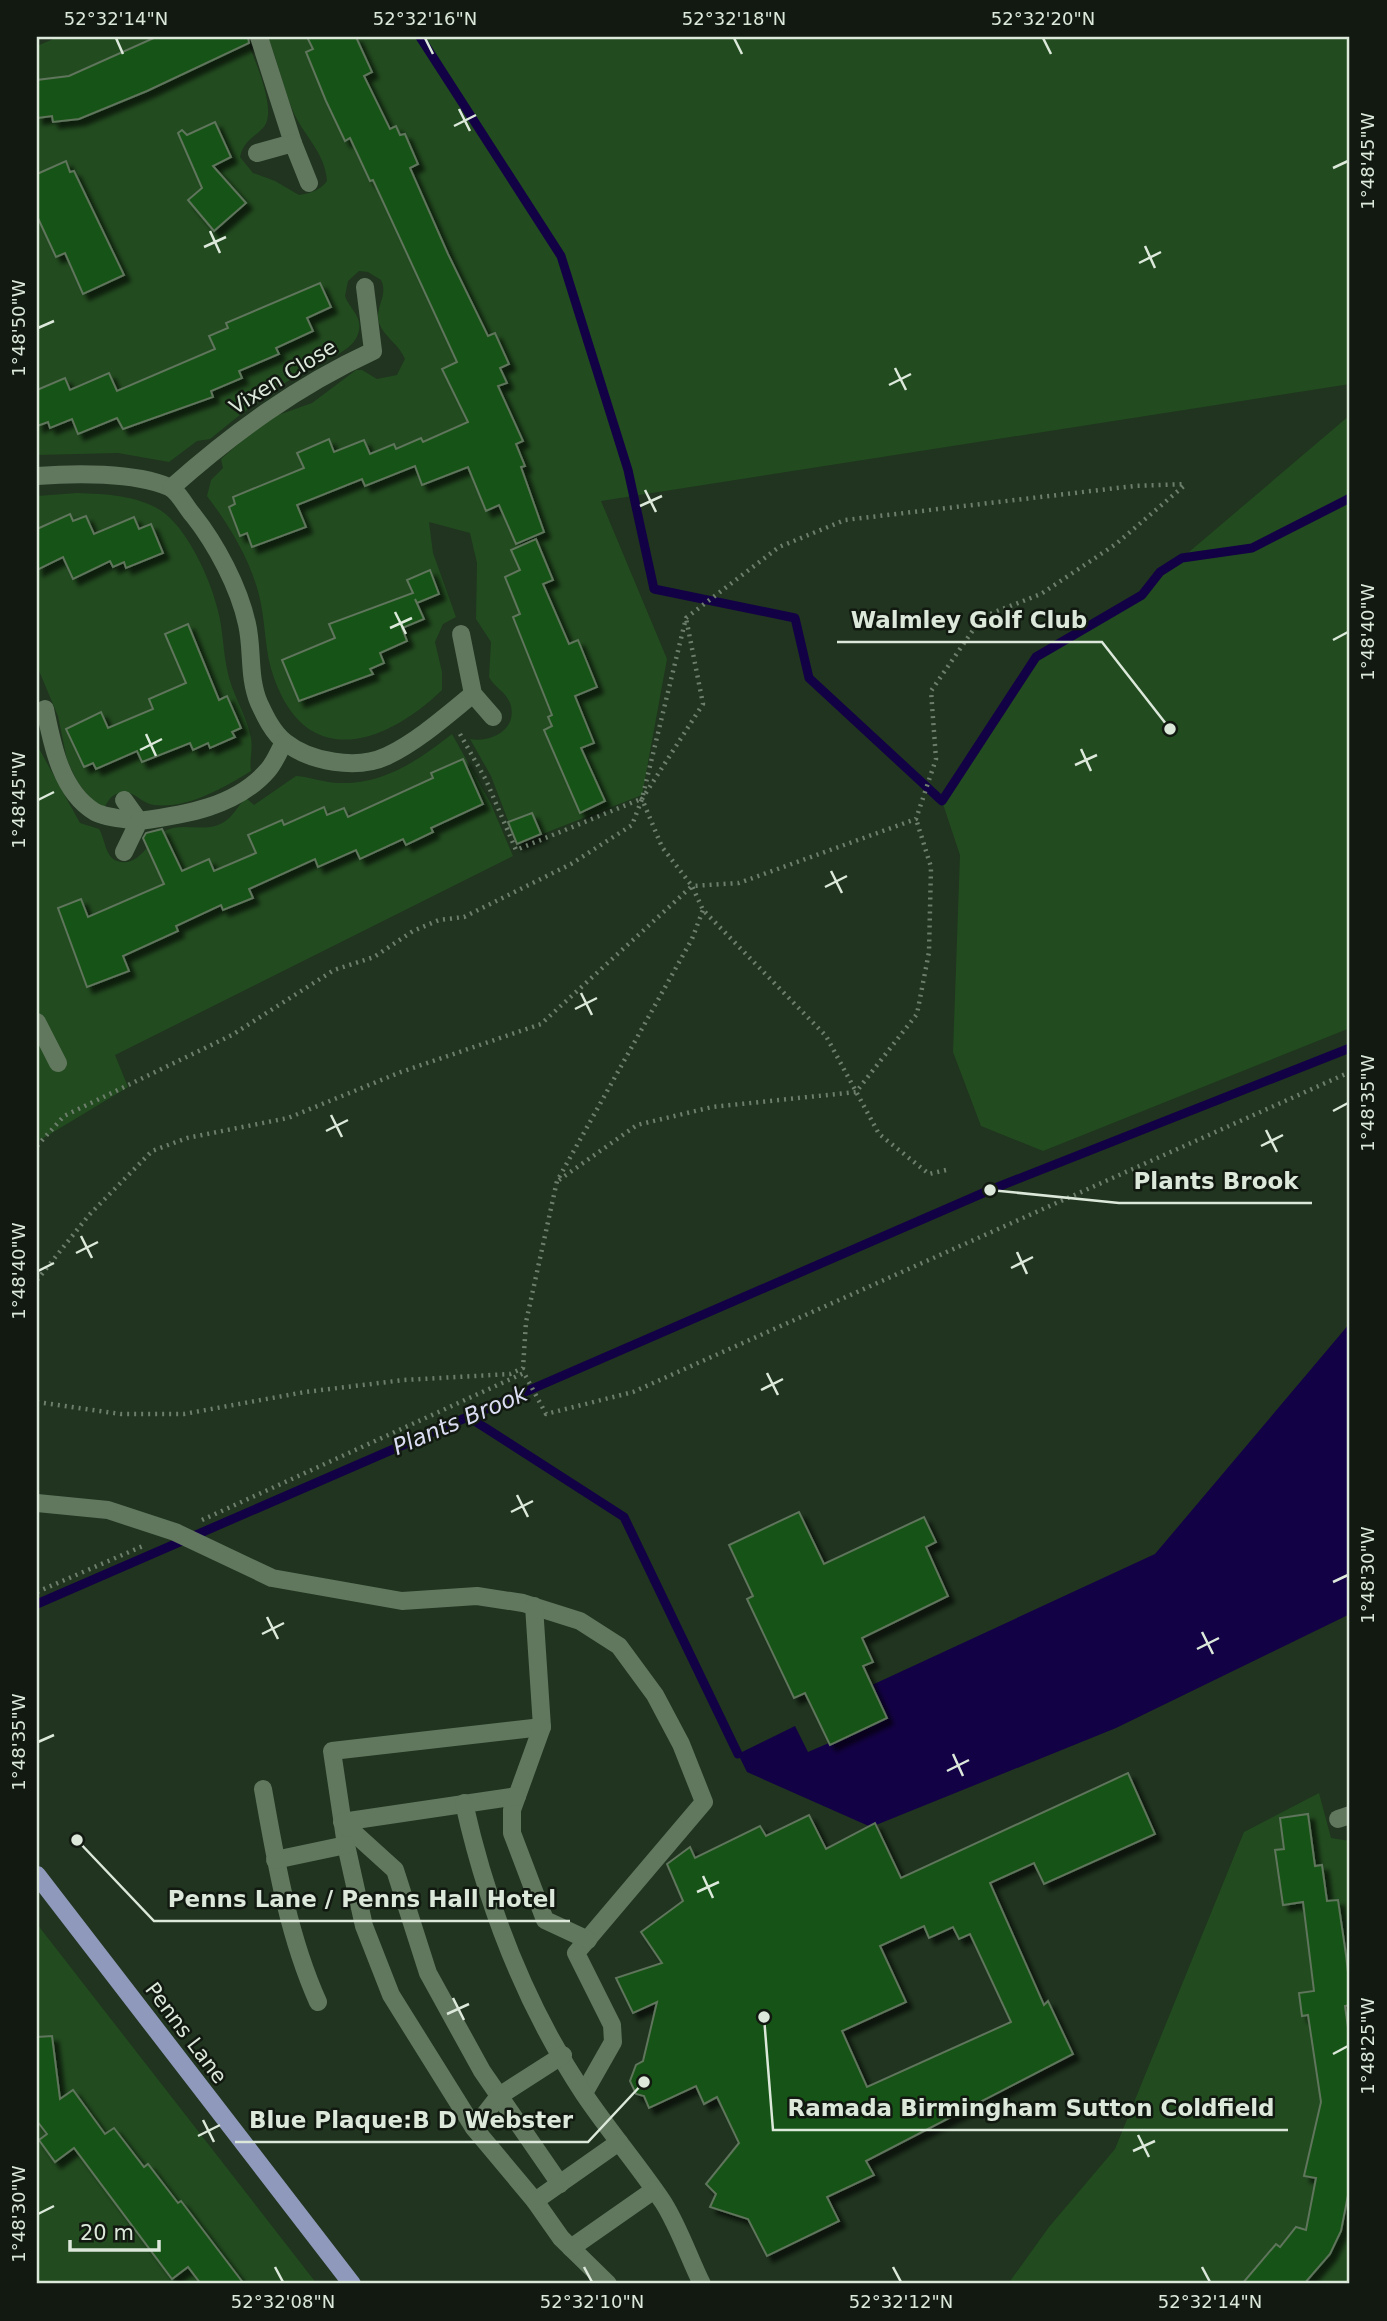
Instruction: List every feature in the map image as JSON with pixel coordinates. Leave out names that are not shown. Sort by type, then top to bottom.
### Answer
[{"type":"main road","name":"Penns Lane","points":[[37,1875],[352,2284]]},
{"type":"street","points":[[259,37],[293,143],[309,183]]},
{"type":"street","points":[[257,153],[293,143]]},
{"type":"street","name":"Vixen Close","points":[[170,488],[263,412],[328,372],[373,351],[365,287]]},
{"type":"street","points":[[37,476],[120,477],[170,488],[202,526],[225,568],[247,624],[250,668],[258,701],[271,726],[285,742],[323,760],[355,762],[385,757],[449,714],[473,694]]},
{"type":"street","points":[[461,634],[473,694],[494,718]]},
{"type":"street","points":[[45,709],[51,742],[63,773],[78,797],[96,813],[139,821],[213,806],[243,792],[268,770],[285,742]]},
{"type":"street","points":[[124,800],[139,821]]},
{"type":"street","points":[[124,852],[139,821]]},
{"type":"street","points":[[37,1022],[58,1063]]},
{"type":"street","points":[[37,1503],[108,1510],[175,1532],[272,1578],[402,1601],[477,1596],[534,1606],[580,1621],[619,1646],[655,1695],[681,1744],[704,1802],[576,1953],[612,2025],[613,2042],[584,2092]]},
{"type":"street","points":[[534,1606],[542,1727],[512,1810],[512,1833],[545,1920],[587,1940]]},
{"type":"street","points":[[542,1727],[332,1751],[346,1845],[364,1926],[391,1995],[474,2128],[571,2248],[608,2284]]},
{"type":"street","points":[[263,1789],[275,1860],[300,1962],[318,2002]]},
{"type":"street","points":[[342,1822],[517,1796]]},
{"type":"street","points":[[464,1804],[478,1865],[498,1922],[536,2008],[584,2092],[664,2204],[702,2284]]},
{"type":"street","points":[[342,1822],[395,1870],[428,1973],[482,2071],[560,2184]]},
{"type":"street","points":[[275,1860],[346,1845]]},
{"type":"street","points":[[474,2128],[499,2096],[563,2056]]},
{"type":"street","points":[[535,2201],[619,2142]]},
{"type":"street","points":[[571,2248],[654,2190]]},
{"type":"path","points":[[37,1146],[64,1116],[232,1034],[334,970],[374,957],[413,931],[439,920],[464,918],[572,864],[632,825],[642,799],[686,618],[779,547],[845,520],[1134,486],[1186,484],[1116,544],[1041,594],[982,617],[931,691],[936,759],[916,819],[931,867],[929,952],[917,1014],[856,1092],[712,1107],[637,1125],[557,1181]]},
{"type":"path","points":[[449,714],[486,780],[516,850],[642,799],[703,704],[686,618]]},
{"type":"path","points":[[642,799],[662,847],[692,886],[703,910],[826,1036],[879,1134],[929,1174],[946,1170]]},
{"type":"path","points":[[37,1280],[89,1215],[152,1151],[187,1138],[288,1118],[401,1072],[541,1024],[692,886],[739,883],[916,819]]},
{"type":"path","points":[[37,1402],[121,1414],[184,1414],[305,1392],[404,1380],[510,1374],[523,1368],[526,1322],[557,1181],[692,939],[703,910]]},
{"type":"path","points":[[37,1592],[524,1373],[546,1414],[633,1392],[1350,1072]]},
{"type":"green space","points":[[58,37],[246,37],[263,84],[268,109],[263,128],[246,144],[240,157],[253,173],[275,181],[299,195],[314,191],[324,184],[327,181],[325,170],[318,152],[292,109],[268,37],[1350,37],[1350,384],[601,501],[667,659],[642,795],[517,844],[491,776],[470,739],[486,739],[501,732],[507,727],[512,712],[508,699],[489,677],[491,642],[476,619],[477,563],[470,533],[429,522],[433,553],[456,617],[443,624],[435,642],[442,672],[442,690],[420,709],[372,735],[349,740],[327,737],[306,727],[288,707],[271,668],[261,605],[250,568],[231,531],[207,496],[211,480],[223,468],[221,459],[267,419],[312,403],[356,370],[362,370],[377,379],[397,375],[405,359],[379,323],[378,312],[383,291],[381,280],[368,272],[359,271],[348,281],[345,296],[358,318],[359,328],[356,339],[347,348],[291,379],[210,439],[197,441],[169,462],[118,453],[37,455],[37,46]]},
{"type":"green space","points":[[1350,415],[1350,1028],[1043,1151],[981,1126],[953,1052],[960,855],[942,801],[1036,657],[1142,595],[1160,572],[1182,558]]},
{"type":"green space","points":[[77,493],[130,498],[160,510],[188,541],[204,570],[220,618],[229,677],[252,743],[251,771],[205,796],[180,804],[154,805],[124,792],[112,797],[104,808],[94,803],[78,783],[67,760],[58,716],[37,666],[37,496]]},
{"type":"green space","points":[[452,734],[491,804],[513,856],[115,1055],[128,1087],[37,1142],[37,745],[80,823],[99,829],[110,856],[125,862],[138,857],[165,831],[179,827],[217,825],[231,817],[246,798],[254,805],[296,776],[334,783],[371,780],[400,769]]},
{"type":"green space","points":[[1319,1793],[1331,1838],[1350,1841],[1350,2284],[1008,2284],[1049,2227],[1115,2149],[1244,1832]]},
{"type":"green space","points":[[37,1924],[317,2284],[37,2284]]},
{"type":"shaded area","points":[[1350,1323],[1350,1614],[1116,1728],[871,1827],[747,1772],[738,1754],[795,1726],[808,1752],[887,1718],[872,1685],[1155,1554]]},
{"type":"building","points":[[156,37],[248,37],[249,43],[147,91],[79,119],[53,122],[52,116],[37,118],[37,80],[69,76]]},
{"type":"building","points":[[307,37],[356,37],[372,72],[364,76],[390,129],[396,126],[400,135],[405,134],[418,164],[410,168],[448,254],[488,336],[495,333],[509,364],[500,368],[507,383],[498,386],[523,441],[516,444],[525,466],[521,467],[544,532],[516,544],[499,505],[486,511],[468,467],[422,485],[415,466],[365,486],[362,479],[297,505],[306,527],[252,547],[247,533],[240,536],[229,507],[235,504],[233,497],[304,468],[297,453],[329,439],[334,452],[364,440],[370,454],[394,444],[396,449],[421,438],[423,442],[468,422],[442,369],[457,362],[373,180],[370,181],[350,138],[345,141],[326,101],[306,52],[313,49]]},
{"type":"building","points":[[215,122],[231,157],[213,166],[246,203],[214,231],[188,200],[202,188],[178,133],[182,130],[187,135]]},
{"type":"building","points":[[66,161],[70,172],[74,171],[124,275],[83,294],[65,253],[56,257],[37,216],[37,174]]},
{"type":"building","points":[[320,283],[331,307],[307,318],[313,331],[276,348],[279,354],[239,371],[242,378],[211,391],[213,397],[123,429],[117,418],[78,434],[72,419],[50,428],[48,422],[37,426],[37,390],[65,378],[70,390],[109,373],[117,391],[215,349],[209,336],[228,328],[226,323]]},
{"type":"building","points":[[70,514],[73,521],[86,516],[94,534],[134,517],[139,529],[151,524],[163,553],[126,568],[124,562],[113,567],[110,561],[73,579],[63,557],[37,570],[37,529]]},
{"type":"building","points":[[536,539],[553,580],[543,584],[569,644],[578,640],[597,687],[575,696],[594,743],[581,748],[605,801],[580,813],[544,730],[552,726],[548,717],[552,715],[513,617],[520,614],[505,577],[520,570],[511,550]]},
{"type":"building","points":[[430,570],[439,594],[417,603],[415,599],[424,619],[402,628],[407,641],[380,653],[384,663],[370,669],[373,674],[299,701],[282,660],[335,638],[329,624],[413,593],[407,580]]},
{"type":"building","points":[[188,624],[219,700],[227,696],[241,728],[232,732],[235,737],[210,748],[208,743],[193,750],[190,743],[142,762],[137,751],[96,769],[93,763],[84,767],[66,729],[101,712],[108,728],[153,709],[149,699],[186,683],[165,634]]},
{"type":"building","points":[[463,759],[483,804],[431,828],[433,832],[406,845],[403,839],[360,859],[356,850],[318,867],[315,859],[249,889],[253,898],[223,910],[221,905],[176,926],[178,931],[123,956],[129,971],[87,987],[58,908],[81,899],[88,917],[164,884],[143,838],[146,833],[162,829],[182,871],[209,859],[214,871],[256,853],[248,835],[282,820],[284,825],[324,807],[327,815],[344,808],[348,817],[433,778],[431,773]]},
{"type":"building","points":[[532,813],[541,834],[517,844],[508,822]]},
{"type":"building","points":[[799,1512],[824,1564],[924,1517],[936,1542],[926,1547],[948,1596],[862,1638],[873,1662],[863,1666],[887,1718],[830,1745],[805,1693],[794,1698],[747,1599],[753,1596],[729,1545]]},
{"type":"building","points":[[1128,1773],[1155,1834],[1044,1884],[1034,1863],[990,1883],[1044,2005],[1048,2001],[1073,2054],[866,2161],[874,2175],[827,2197],[839,2221],[767,2256],[748,2219],[710,2207],[716,2194],[706,2184],[739,2143],[717,2097],[704,2104],[696,2086],[649,2108],[644,2096],[636,2094],[630,2081],[636,2065],[643,2061],[657,2002],[633,2013],[616,1978],[662,1963],[641,1932],[683,1901],[667,1864],[690,1847],[695,1858],[760,1826],[766,1836],[809,1815],[826,1849],[875,1823],[901,1878]],"holes":[[[924,1926],[929,1938],[953,1927],[959,1939],[970,1934],[1011,2022],[867,2087],[842,2031],[906,2002],[880,1946]]]},
{"type":"building","points":[[1308,1814],[1315,1866],[1322,1865],[1327,1901],[1338,1900],[1350,1990],[1350,2005],[1345,2006],[1350,2042],[1350,2185],[1341,2231],[1330,2254],[1304,2284],[1242,2284],[1276,2244],[1280,2247],[1296,2227],[1306,2230],[1316,2178],[1304,2176],[1321,2102],[1308,2015],[1302,2016],[1299,1993],[1314,1991],[1303,1902],[1283,1905],[1275,1850],[1284,1849],[1280,1818]]},
{"type":"building","points":[[52,2036],[60,2099],[73,2090],[105,2134],[114,2128],[144,2167],[148,2164],[178,2203],[181,2201],[244,2284],[201,2284],[188,2267],[172,2279],[74,2148],[55,2162],[39,2140],[47,2134],[37,2121],[37,2037]]},
{"type":"waterway","points":[[420,37],[561,256],[628,470],[654,589],[795,618],[809,678],[942,801],[1036,657],[1142,595],[1160,572],[1182,558],[1252,548],[1350,498]]},
{"type":"waterway","name":"Plants Brook","points":[[37,1604],[990,1190],[1350,1048]]},
{"type":"waterway","points":[[470,1418],[624,1517],[738,1754]]},
{"type":"place","name":"Walmley Golf Club","points":[[1170,729]]},
{"type":"place","name":"Plants Brook","points":[[990,1190]]},
{"type":"place","name":"Penns Lane / Penns Hall Hotel","points":[[77,1840]]},
{"type":"place","name":"Ramada Birmingham Sutton Coldfield","points":[[764,2017]]},
{"type":"place","name":"Blue Plaque:B D Webster","points":[[644,2082]]}]
